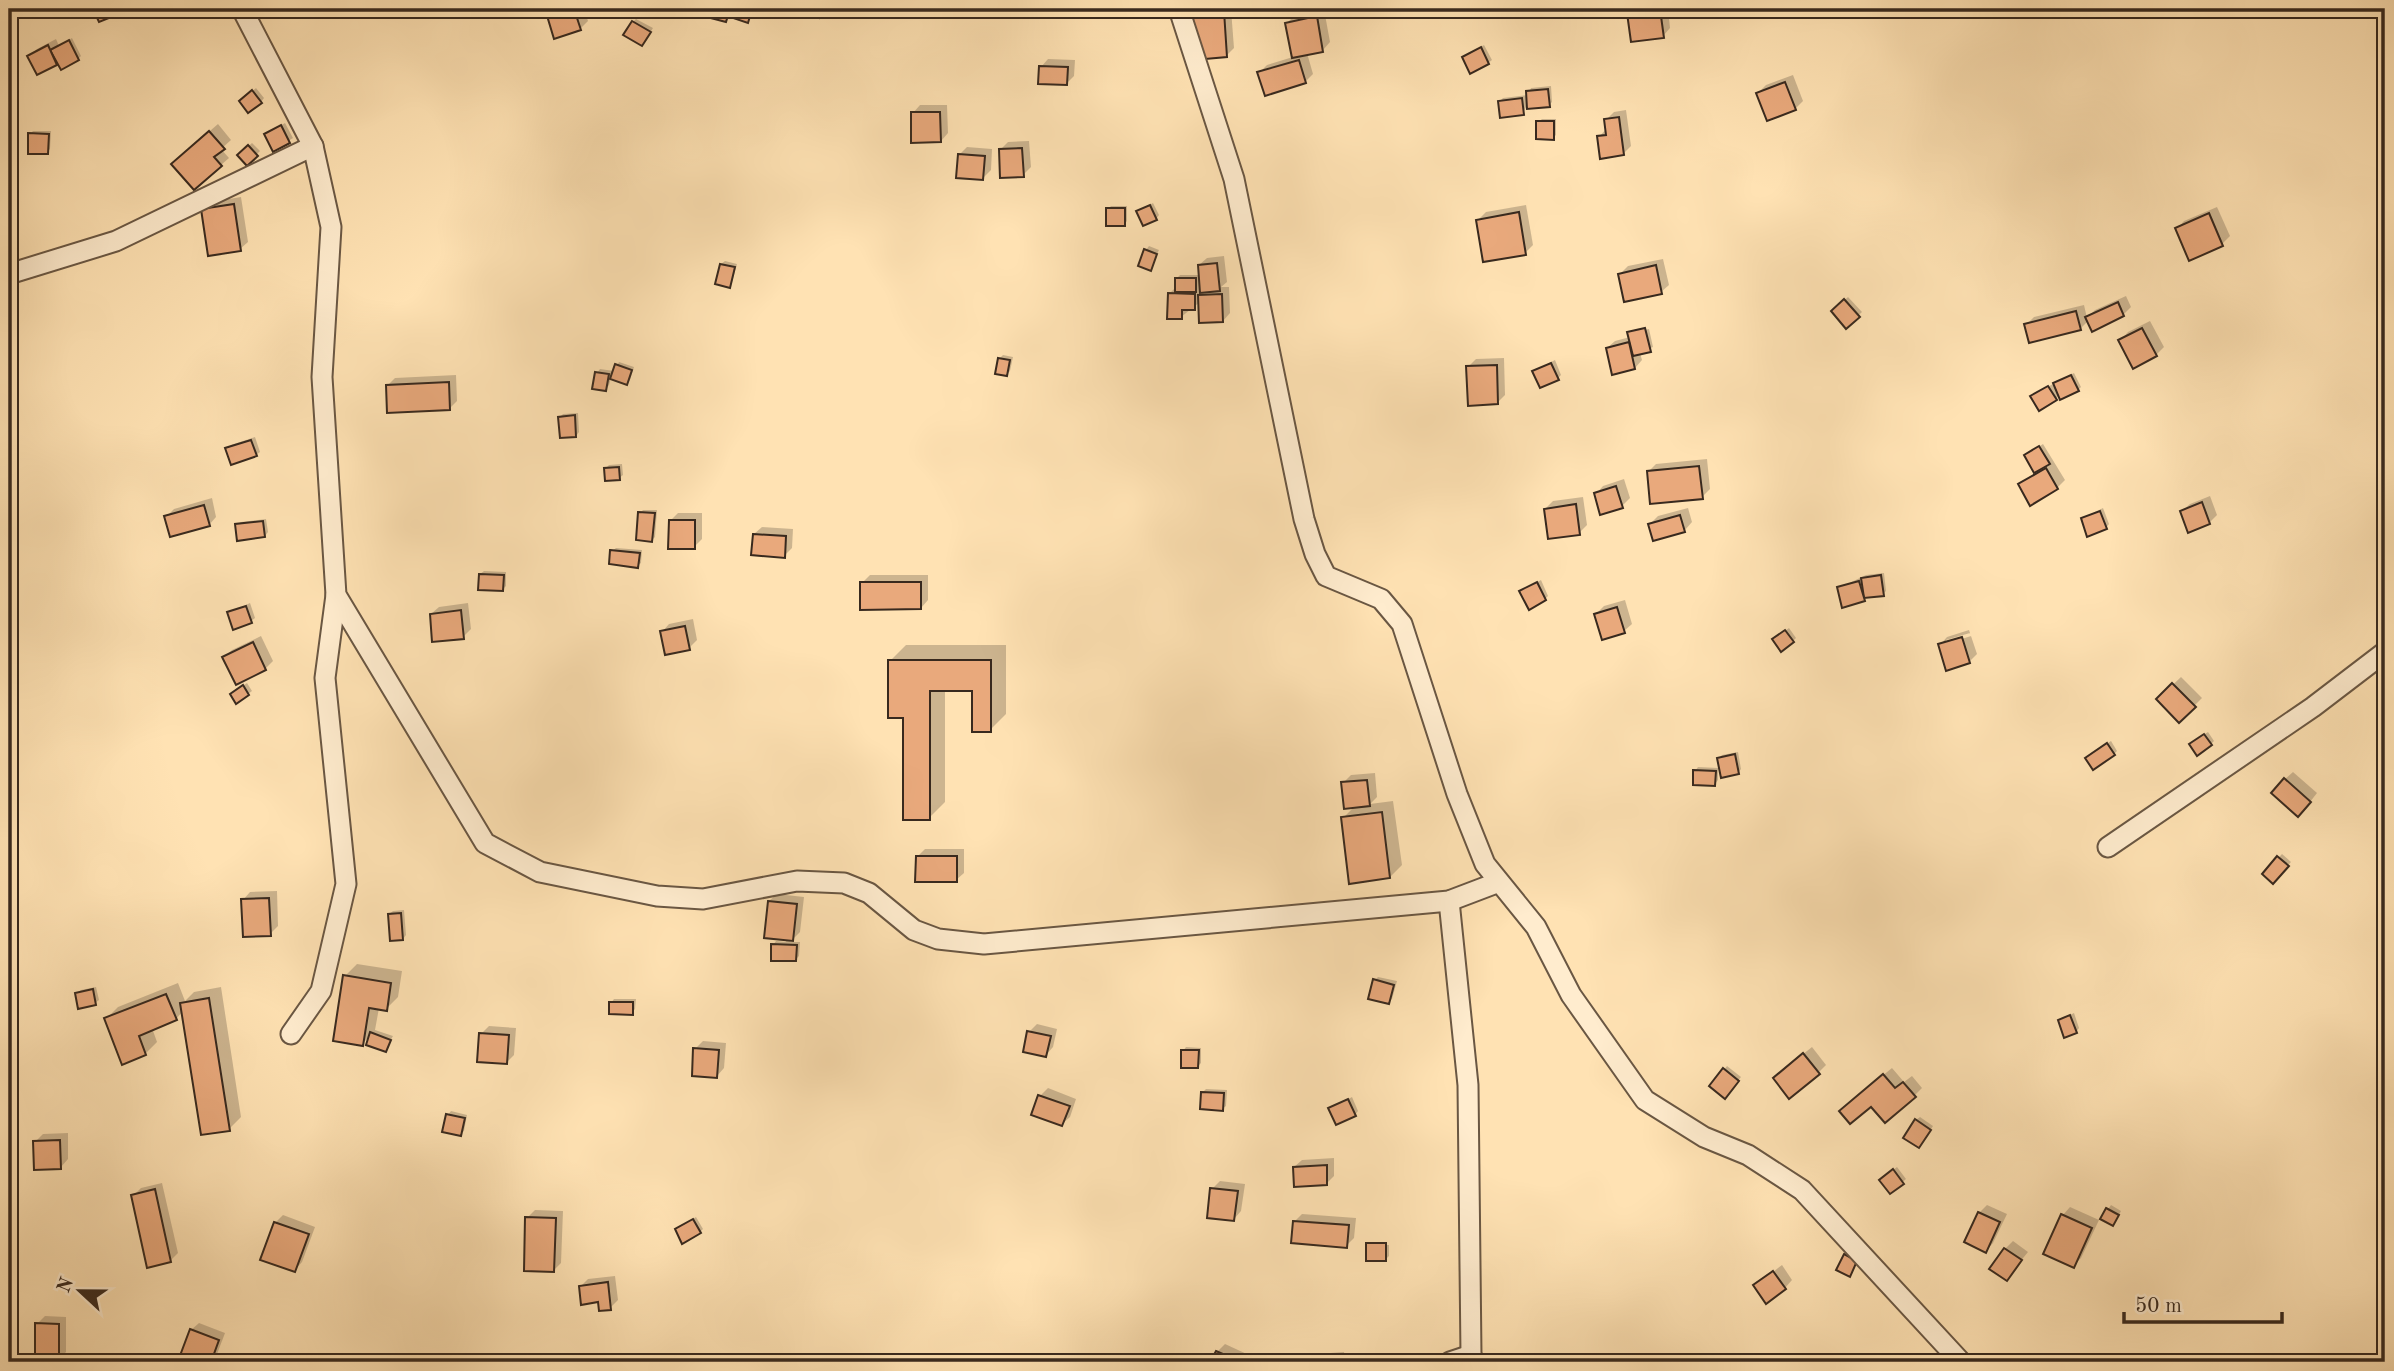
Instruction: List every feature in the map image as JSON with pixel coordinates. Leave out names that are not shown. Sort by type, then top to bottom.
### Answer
[{"type":"street","points":[[242,9],[313,146],[331,227],[322,377],[336,595],[325,678],[346,884],[321,991],[291,1034]]},
{"type":"street","points":[[1178,9],[1234,179],[1304,519],[1315,554],[1326,576],[1381,599],[1402,624],[1457,793],[1485,864],[1536,927],[1571,995],[1645,1100],[1704,1138],[1748,1155],[1802,1190],[1961,1362]]},
{"type":"street","points":[[9,274],[116,241],[313,146]]},
{"type":"street","points":[[336,595],[485,843],[540,872],[657,896],[703,899],[797,881],[844,883],[869,893],[914,930],[938,939],[985,944],[1449,901],[1499,882]]},
{"type":"street","points":[[2108,846],[2313,707],[2385,652]]},
{"type":"street","points":[[1449,901],[1468,1085],[1472,1359],[1450,1362]]},
{"type":"building","points":[[93,9],[123,9],[124,12],[99,22]]},
{"type":"building","points":[[545,9],[574,9],[581,30],[554,39]]},
{"type":"building","points":[[705,9],[730,9],[726,22],[703,16]]},
{"type":"building","points":[[733,9],[752,9],[748,23],[730,17]]},
{"type":"building","points":[[821,9],[819,18],[791,11]]},
{"type":"building","points":[[1660,9],[1664,38],[1631,42],[1627,13]]},
{"type":"building","points":[[1224,11],[1227,57],[1194,60],[1191,14]]},
{"type":"building","points":[[1317,16],[1323,52],[1292,58],[1285,23]]},
{"type":"building","points":[[632,21],[651,32],[642,46],[623,35]]},
{"type":"building","points":[[69,40],[79,60],[61,70],[50,50]]},
{"type":"building","points":[[48,45],[57,65],[37,75],[27,56]]},
{"type":"building","points":[[1481,47],[1489,64],[1470,74],[1462,57]]},
{"type":"building","points":[[1299,60],[1306,83],[1265,96],[1257,72]]},
{"type":"building","points":[[1039,66],[1068,67],[1067,85],[1038,84]]},
{"type":"building","points":[[1785,82],[1796,110],[1767,121],[1756,93]]},
{"type":"building","points":[[1548,89],[1550,107],[1527,109],[1526,91]]},
{"type":"building","points":[[252,90],[262,103],[248,113],[239,101]]},
{"type":"building","points":[[1522,98],[1524,115],[1500,118],[1498,101]]},
{"type":"building","points":[[911,112],[940,112],[941,142],[911,143]]},
{"type":"building","points":[[1619,117],[1624,155],[1600,159],[1597,136],[1606,135],[1604,119]]},
{"type":"building","points":[[1536,121],[1554,121],[1554,140],[1536,139]]},
{"type":"building","points":[[281,125],[290,143],[273,152],[264,134]]},
{"type":"building","points":[[209,131],[225,149],[214,157],[222,166],[194,190],[171,164]]},
{"type":"building","points":[[28,133],[49,134],[48,154],[28,154]]},
{"type":"building","points":[[248,145],[258,156],[247,166],[237,155]]},
{"type":"building","points":[[1022,148],[1024,177],[1000,178],[999,149]]},
{"type":"building","points":[[958,154],[985,156],[983,180],[956,178]]},
{"type":"building","points":[[234,204],[241,251],[208,256],[201,209]]},
{"type":"building","points":[[1150,205],[1157,220],[1143,226],[1136,211]]},
{"type":"building","points":[[1106,208],[1125,208],[1125,226],[1106,226]]},
{"type":"building","points":[[1519,212],[1526,255],[1483,262],[1476,220]]},
{"type":"building","points":[[2209,213],[2223,246],[2189,261],[2175,228]]},
{"type":"building","points":[[1144,249],[1157,254],[1151,271],[1138,266]]},
{"type":"building","points":[[1217,263],[1220,291],[1200,293],[1198,265]]},
{"type":"building","points":[[720,264],[735,267],[730,288],[715,284]]},
{"type":"building","points":[[1656,265],[1662,294],[1624,302],[1618,274]]},
{"type":"building","points":[[1175,278],[1196,278],[1196,292],[1175,292]]},
{"type":"building","points":[[1168,293],[1195,294],[1195,310],[1182,310],[1182,319],[1167,319]]},
{"type":"building","points":[[1222,294],[1223,322],[1199,323],[1198,295]]},
{"type":"building","points":[[1844,299],[1860,317],[1846,329],[1831,311]]},
{"type":"building","points":[[2118,302],[2124,316],[2092,332],[2085,317]]},
{"type":"building","points":[[2076,311],[2081,330],[2029,343],[2024,324]]},
{"type":"building","points":[[1645,328],[1651,352],[1633,356],[1627,332]]},
{"type":"building","points":[[2142,328],[2157,356],[2133,369],[2118,340]]},
{"type":"building","points":[[1629,342],[1635,369],[1612,375],[1606,348]]},
{"type":"building","points":[[998,358],[1010,360],[1007,376],[995,374]]},
{"type":"building","points":[[1551,363],[1559,380],[1540,388],[1532,371]]},
{"type":"building","points":[[615,364],[632,370],[627,385],[610,379]]},
{"type":"building","points":[[1497,365],[1498,404],[1468,406],[1466,366]]},
{"type":"building","points":[[595,372],[609,374],[606,391],[592,389]]},
{"type":"building","points":[[2071,375],[2079,391],[2060,400],[2053,383]]},
{"type":"building","points":[[449,382],[450,410],[387,413],[386,385]]},
{"type":"building","points":[[2048,386],[2057,400],[2039,411],[2030,396]]},
{"type":"building","points":[[575,415],[576,437],[560,438],[558,417]]},
{"type":"building","points":[[251,440],[257,456],[231,465],[225,448]]},
{"type":"building","points":[[2039,446],[2050,464],[2034,473],[2024,455]]},
{"type":"building","points":[[1699,466],[1703,499],[1650,504],[1647,471]]},
{"type":"building","points":[[619,467],[620,480],[605,481],[604,468]]},
{"type":"building","points":[[2046,468],[2058,489],[2030,506],[2018,484]]},
{"type":"building","points":[[1616,486],[1623,508],[1600,515],[1594,493]]},
{"type":"building","points":[[2202,502],[2210,524],[2188,533],[2180,511]]},
{"type":"building","points":[[1576,504],[1580,535],[1548,539],[1544,509]]},
{"type":"building","points":[[204,505],[210,526],[170,537],[164,516]]},
{"type":"building","points":[[2100,511],[2107,529],[2087,537],[2081,518]]},
{"type":"building","points":[[638,512],[655,513],[652,542],[636,540]]},
{"type":"building","points":[[1680,515],[1685,532],[1653,541],[1648,524]]},
{"type":"building","points":[[669,520],[695,520],[695,549],[668,549]]},
{"type":"building","points":[[263,521],[265,537],[237,541],[235,524]]},
{"type":"building","points":[[753,534],[786,536],[785,558],[751,555]]},
{"type":"building","points":[[610,550],[640,553],[638,568],[609,564]]},
{"type":"building","points":[[479,574],[504,575],[503,591],[478,590]]},
{"type":"building","points":[[1881,575],[1884,596],[1864,598],[1861,578]]},
{"type":"building","points":[[1859,581],[1865,601],[1842,608],[1837,587]]},
{"type":"building","points":[[860,582],[921,582],[921,609],[860,610]]},
{"type":"building","points":[[1537,582],[1546,600],[1529,610],[1519,591]]},
{"type":"building","points":[[246,606],[252,623],[233,630],[227,612]]},
{"type":"building","points":[[1617,607],[1625,633],[1602,640],[1594,614]]},
{"type":"building","points":[[461,610],[464,639],[432,642],[430,614]]},
{"type":"building","points":[[685,626],[690,650],[665,655],[660,631]]},
{"type":"building","points":[[1785,630],[1794,642],[1781,652],[1772,639]]},
{"type":"building","points":[[1962,637],[1970,663],[1946,671],[1938,644]]},
{"type":"building","points":[[253,642],[266,670],[236,685],[222,657]]},
{"type":"building","points":[[888,660],[991,660],[991,732],[972,732],[972,691],[930,691],[930,820],[903,820],[903,718],[888,718]]},
{"type":"building","points":[[2172,683],[2196,707],[2179,723],[2156,699]]},
{"type":"building","points":[[243,685],[249,695],[236,704],[230,694]]},
{"type":"building","points":[[2204,734],[2212,745],[2197,756],[2189,744]]},
{"type":"building","points":[[2107,743],[2115,755],[2093,770],[2085,758]]},
{"type":"building","points":[[1735,754],[1739,774],[1721,778],[1717,758]]},
{"type":"building","points":[[1693,770],[1716,771],[1715,786],[1693,785]]},
{"type":"building","points":[[2284,778],[2311,802],[2298,817],[2271,793]]},
{"type":"building","points":[[1367,780],[1370,806],[1344,809],[1341,782]]},
{"type":"building","points":[[1382,812],[1390,878],[1349,884],[1341,817]]},
{"type":"building","points":[[916,856],[957,856],[957,882],[915,882]]},
{"type":"building","points":[[2277,856],[2289,866],[2273,884],[2262,874]]},
{"type":"building","points":[[269,898],[271,936],[243,937],[241,899]]},
{"type":"building","points":[[768,901],[797,904],[793,941],[764,938]]},
{"type":"building","points":[[401,913],[403,940],[390,941],[388,914]]},
{"type":"building","points":[[771,944],[797,945],[796,961],[771,961]]},
{"type":"building","points":[[343,975],[391,983],[387,1011],[369,1008],[363,1046],[333,1041]]},
{"type":"building","points":[[1373,979],[1394,985],[1389,1004],[1368,999]]},
{"type":"building","points":[[93,989],[96,1005],[78,1009],[75,993]]},
{"type":"building","points":[[166,994],[177,1020],[139,1036],[146,1055],[122,1065],[104,1018]]},
{"type":"building","points":[[209,998],[230,1131],[201,1135],[180,1003]]},
{"type":"building","points":[[609,1002],[633,1002],[633,1015],[609,1014]]},
{"type":"building","points":[[2070,1015],[2077,1033],[2064,1038],[2058,1020]]},
{"type":"building","points":[[1027,1031],[1051,1036],[1046,1057],[1023,1052]]},
{"type":"building","points":[[370,1032],[391,1040],[386,1052],[366,1045]]},
{"type":"building","points":[[479,1033],[509,1035],[507,1064],[477,1062]]},
{"type":"building","points":[[693,1048],[719,1050],[717,1078],[692,1076]]},
{"type":"building","points":[[1181,1050],[1199,1050],[1198,1068],[1181,1068]]},
{"type":"building","points":[[1803,1053],[1820,1074],[1789,1099],[1773,1078]]},
{"type":"building","points":[[1723,1068],[1739,1081],[1725,1099],[1709,1086]]},
{"type":"building","points":[[1883,1074],[1895,1088],[1903,1082],[1916,1097],[1885,1123],[1871,1107],[1850,1124],[1839,1111]]},
{"type":"building","points":[[1201,1092],[1224,1093],[1223,1111],[1200,1109]]},
{"type":"building","points":[[1038,1095],[1070,1106],[1062,1126],[1031,1115]]},
{"type":"building","points":[[1348,1099],[1356,1116],[1336,1125],[1328,1108]]},
{"type":"building","points":[[446,1114],[465,1118],[461,1136],[442,1132]]},
{"type":"building","points":[[1915,1119],[1931,1130],[1919,1148],[1903,1138]]},
{"type":"building","points":[[60,1140],[61,1169],[34,1170],[33,1141]]},
{"type":"building","points":[[1327,1165],[1327,1185],[1294,1187],[1293,1167]]},
{"type":"building","points":[[1893,1169],[1904,1184],[1890,1194],[1879,1180]]},
{"type":"building","points":[[1210,1188],[1238,1191],[1234,1221],[1207,1218]]},
{"type":"building","points":[[155,1189],[171,1262],[147,1268],[131,1195]]},
{"type":"building","points":[[2106,1208],[2119,1215],[2113,1226],[2100,1219]]},
{"type":"building","points":[[1978,1212],[2000,1222],[1986,1253],[1964,1242]]},
{"type":"building","points":[[2061,1214],[2092,1228],[2074,1268],[2043,1254]]},
{"type":"building","points":[[525,1217],[556,1218],[554,1272],[524,1271]]},
{"type":"building","points":[[693,1219],[701,1233],[682,1244],[675,1229]]},
{"type":"building","points":[[1293,1221],[1349,1225],[1347,1248],[1291,1243]]},
{"type":"building","points":[[274,1222],[309,1234],[295,1272],[260,1260]]},
{"type":"building","points":[[1366,1243],[1386,1243],[1386,1261],[1366,1261]]},
{"type":"building","points":[[2004,1248],[2022,1260],[2007,1281],[1989,1269]]},
{"type":"building","points":[[1844,1254],[1857,1261],[1850,1277],[1836,1270]]},
{"type":"building","points":[[1773,1271],[1786,1289],[1766,1304],[1753,1285]]},
{"type":"building","points":[[608,1282],[611,1310],[599,1311],[598,1302],[581,1305],[579,1286]]},
{"type":"building","points":[[35,1323],[59,1324],[59,1361],[35,1361]]},
{"type":"building","points":[[190,1329],[219,1340],[211,1362],[178,1361]]},
{"type":"building","points":[[1216,1351],[1241,1362],[1210,1362]]},
{"type":"building","points":[[1342,1354],[1342,1362],[1325,1362],[1325,1356]]}]
